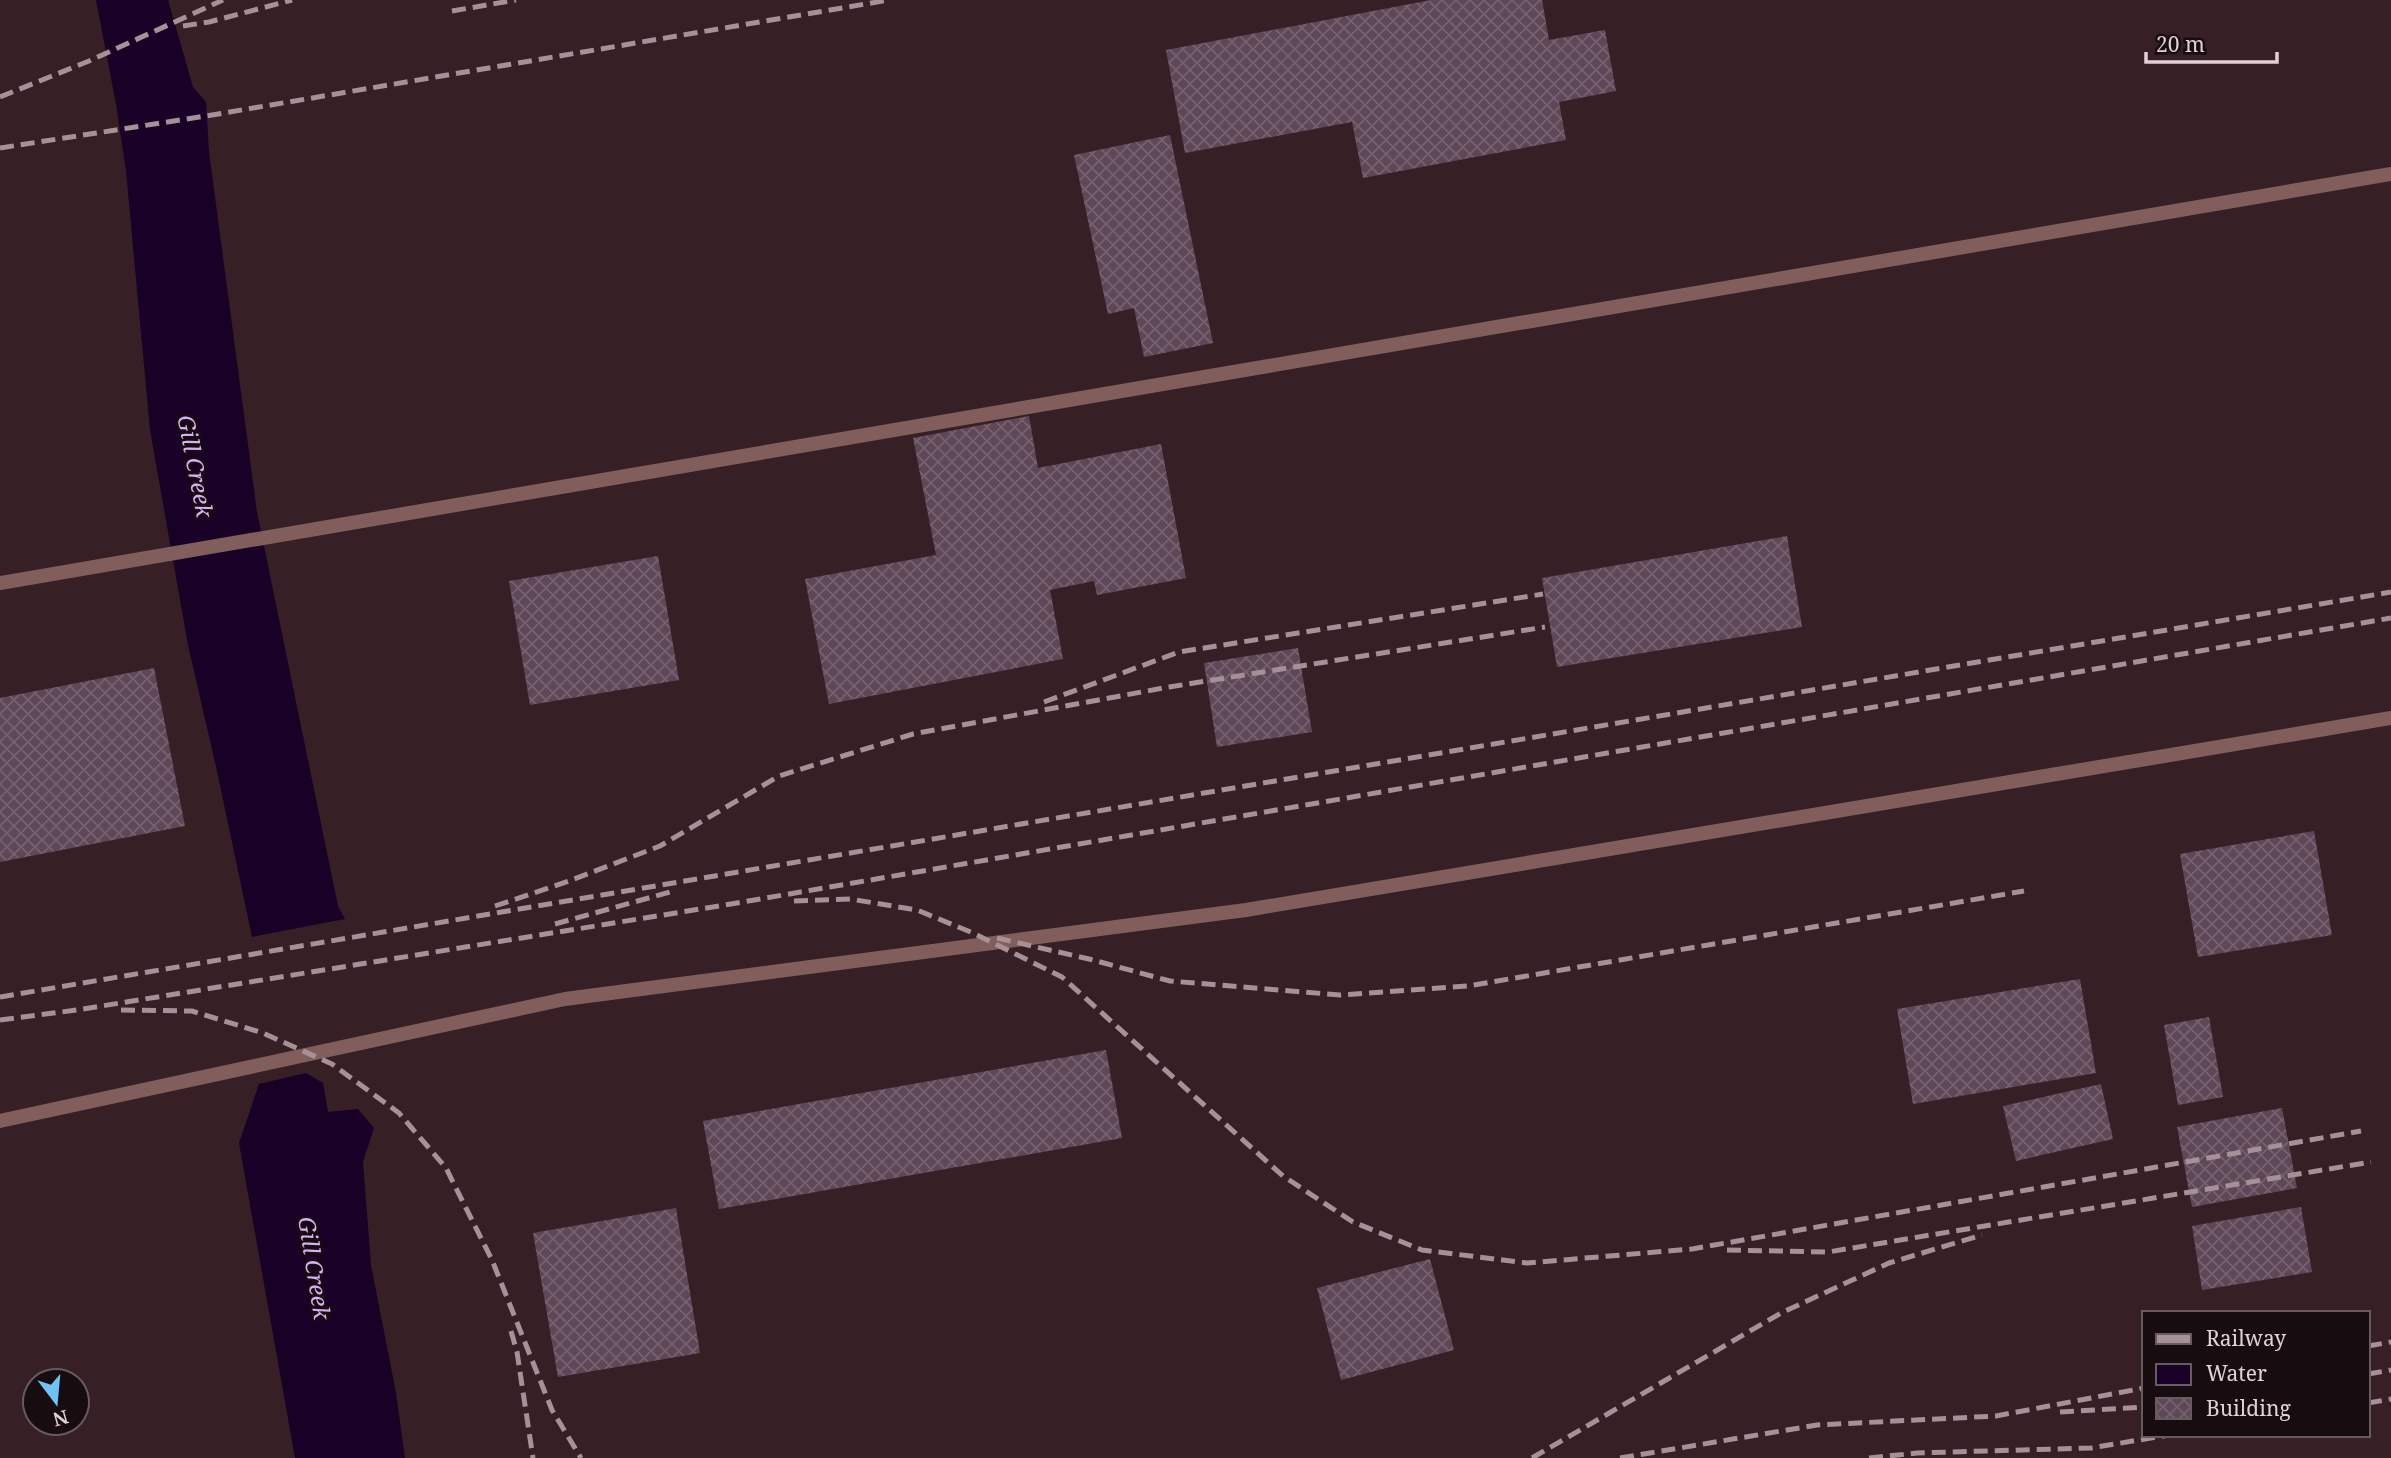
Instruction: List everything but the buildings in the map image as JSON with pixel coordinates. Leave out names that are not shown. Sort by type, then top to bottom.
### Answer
[{"type":"lane","points":[[0,583],[2391,174]]},
{"type":"lane","points":[[0,1121],[565,999],[1246,910],[2391,718]]},
{"type":"water","name":"Gill Creek","points":[[96,0],[168,0],[193,87],[206,102],[209,152],[257,512],[338,906],[345,919],[252,937],[188,645],[150,430],[126,171]]},
{"type":"water","name":"Gill Creek","points":[[306,1073],[323,1083],[328,1112],[358,1109],[374,1128],[363,1162],[371,1265],[396,1393],[405,1458],[295,1458],[239,1143],[259,1084]]},
{"type":"railway","points":[[0,97],[89,61],[223,0]]},
{"type":"railway","points":[[183,26],[209,22],[292,0]]},
{"type":"railway","points":[[452,11],[516,0]]},
{"type":"railway","points":[[0,148],[212,115],[889,0]]},
{"type":"railway","points":[[0,997],[2391,592]]},
{"type":"railway","points":[[1044,702],[1179,652],[1543,594]]},
{"type":"railway","points":[[0,1020],[77,1010],[731,904],[2391,618]]},
{"type":"railway","points":[[495,906],[660,846],[779,776],[913,734],[1169,687],[1545,627]]},
{"type":"railway","points":[[997,938],[1170,981],[1340,995],[1468,986],[2024,891]]},
{"type":"railway","points":[[555,924],[670,892]]},
{"type":"railway","points":[[794,901],[850,899],[917,910],[973,933],[1062,977],[1283,1176],[1353,1222],[1422,1250],[1527,1263],[1692,1249],[2361,1131]]},
{"type":"railway","points":[[121,1010],[192,1011],[263,1033],[332,1064],[399,1113],[446,1168],[492,1260],[552,1410],[581,1458]]},
{"type":"railway","points":[[1727,1250],[1828,1252],[2371,1162]]},
{"type":"railway","points":[[1532,1458],[1781,1313],[1889,1263],[1982,1235]]},
{"type":"railway","points":[[511,1331],[517,1352],[533,1458]]},
{"type":"railway","points":[[2370,1346],[2391,1342]]},
{"type":"railway","points":[[2370,1374],[2391,1370]]},
{"type":"railway","points":[[1620,1458],[1817,1425],[1996,1416],[2142,1388]]},
{"type":"railway","points":[[2370,1403],[2391,1399]]},
{"type":"railway","points":[[2060,1412],[2142,1407]]},
{"type":"railway","points":[[1869,1458],[1917,1453],[2091,1448],[2157,1437]]}]
